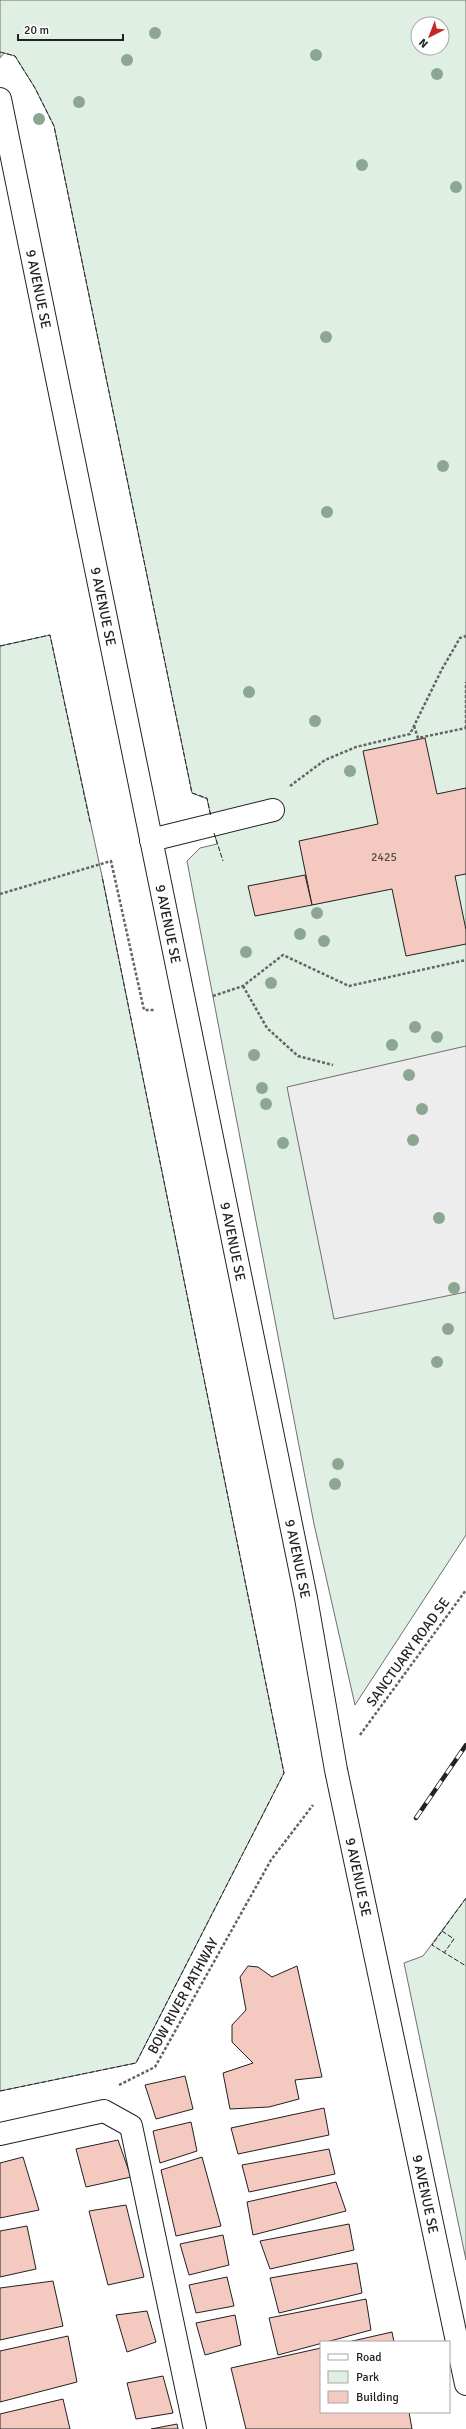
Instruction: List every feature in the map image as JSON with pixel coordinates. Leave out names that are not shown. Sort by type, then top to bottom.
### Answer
[{"type":"street","name":"9 AVENUE SE","points":[[0,99],[306,1598],[336,1770],[466,2384]]},
{"type":"street","points":[[151,840],[273,810]]},
{"type":"street","points":[[0,2134],[104,2111],[131,2126],[195,2429]]},
{"type":"path","points":[[273,810],[285,790],[326,760],[356,747],[410,734],[442,669],[460,638],[466,636]]},
{"type":"path","points":[[414,725],[418,738],[466,728],[466,682]]},
{"type":"path","points":[[0,894],[111,861],[144,1010],[154,1010]]},
{"type":"path","points":[[209,997],[243,986],[283,955],[349,986],[466,960]]},
{"type":"path","points":[[243,986],[267,1028],[298,1056],[333,1065]]},
{"type":"path","name":"SANCTUARY ROAD SE","points":[[366,1726],[466,1590]]},
{"type":"path","name":"BOW RIVER PATHWAY","points":[[117,2085],[124,2084],[155,2067],[271,1860],[304,1819]]},
{"type":"green space","points":[[0,0],[466,0],[466,1535],[355,1705],[314,1524],[187,861],[200,848],[217,844],[207,799],[192,793],[54,126],[35,88],[15,56],[4,53],[0,58]]},
{"type":"green space","points":[[50,635],[102,876],[284,1773],[136,2063],[0,2091],[0,646]]},
{"type":"green space","points":[[466,1898],[466,2260],[404,1963],[423,1956]]},
{"type":"shaded area","points":[[466,1046],[466,1292],[334,1319],[287,1087]]},
{"type":"building","points":[[425,738],[437,794],[466,788],[466,874],[455,876],[466,930],[466,944],[406,956],[392,889],[312,905],[299,841],[378,824],[363,751]]},
{"type":"building","points":[[305,875],[312,905],[255,916],[248,886]]},
{"type":"building","points":[[248,1966],[258,1967],[272,1977],[297,1966],[322,2077],[295,2080],[299,2099],[269,2107],[230,2109],[223,2073],[253,2063],[232,2042],[232,2025],[246,2010],[240,1977]]},
{"type":"building","points":[[185,2076],[193,2109],[156,2119],[145,2085]]},
{"type":"building","points":[[324,2108],[329,2135],[238,2154],[231,2128]]},
{"type":"building","points":[[191,2122],[197,2151],[160,2163],[153,2131]]},
{"type":"building","points":[[118,2140],[131,2177],[86,2187],[76,2149]]},
{"type":"building","points":[[329,2149],[335,2174],[249,2192],[242,2165]]},
{"type":"building","points":[[23,2157],[39,2210],[0,2218],[0,2163]]},
{"type":"building","points":[[202,2157],[221,2226],[176,2236],[161,2170]]},
{"type":"building","points":[[336,2182],[346,2211],[253,2235],[247,2202]]},
{"type":"building","points":[[126,2205],[144,2277],[108,2285],[89,2211]]},
{"type":"building","points":[[349,2224],[354,2250],[270,2269],[260,2241]]},
{"type":"building","points":[[27,2226],[36,2269],[0,2277],[0,2231]]},
{"type":"building","points":[[223,2235],[229,2265],[189,2275],[180,2244]]},
{"type":"building","points":[[357,2263],[362,2293],[279,2313],[270,2278]]},
{"type":"building","points":[[227,2277],[234,2306],[196,2313],[189,2285]]},
{"type":"building","points":[[53,2281],[63,2326],[0,2340],[0,2288]]},
{"type":"building","points":[[366,2299],[371,2330],[330,2341],[320,2341],[320,2344],[278,2355],[269,2318]]},
{"type":"building","points":[[147,2311],[156,2342],[127,2352],[116,2315]]},
{"type":"building","points":[[235,2315],[241,2345],[205,2355],[196,2323]]},
{"type":"building","points":[[392,2332],[394,2341],[352,2341]]},
{"type":"building","points":[[68,2336],[77,2382],[0,2402],[0,2351]]},
{"type":"building","points":[[320,2348],[320,2413],[409,2413],[412,2429],[246,2429],[231,2368]]},
{"type":"building","points":[[163,2376],[173,2413],[136,2419],[127,2383]]},
{"type":"building","points":[[63,2399],[70,2429],[0,2429],[0,2414]]},
{"type":"building","points":[[177,2424],[178,2429],[151,2429]]},
{"type":"railway","points":[[416,1818],[466,1745]]},
{"type":"fence","points":[[0,52],[15,56],[35,88],[54,126],[192,793],[207,798],[211,817]]},
{"type":"fence","points":[[0,646],[50,635],[90,822]]},
{"type":"fence","points":[[214,833],[223,861]]},
{"type":"fence","points":[[0,2091],[136,2063],[284,1773],[102,876]]},
{"type":"fence","points":[[466,1898],[432,1945],[466,1966]]},
{"type":"fence","points":[[442,1931],[454,1939],[444,1953]]}]
